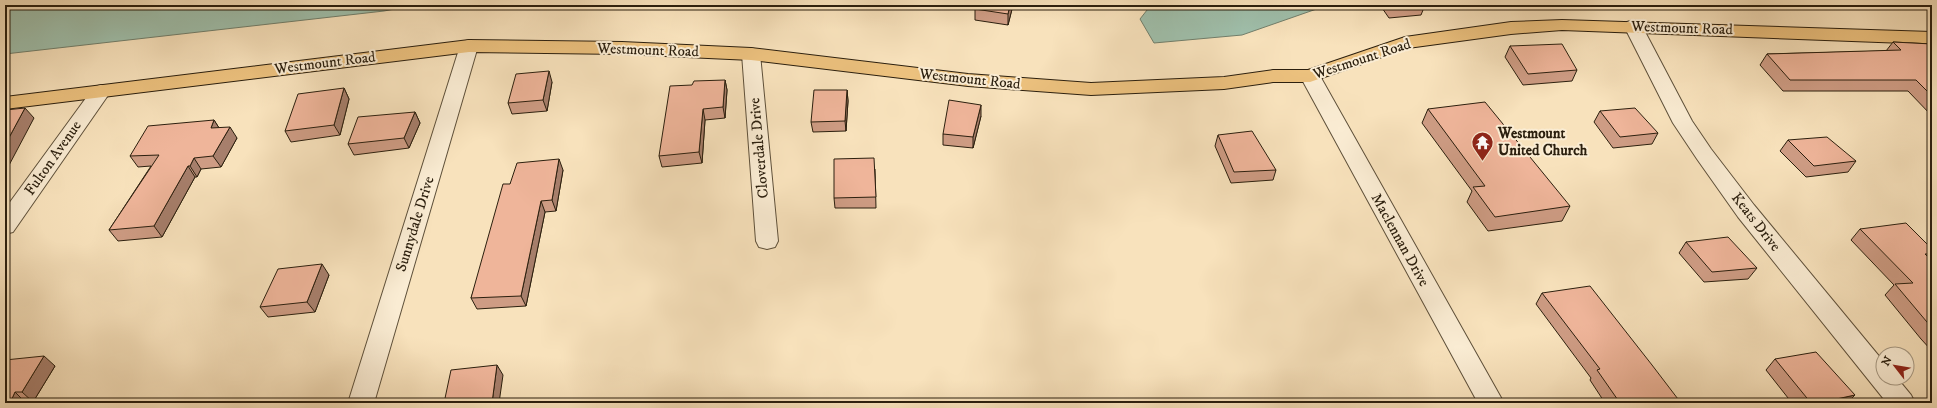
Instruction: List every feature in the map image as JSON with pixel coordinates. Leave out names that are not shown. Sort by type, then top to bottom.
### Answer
[{"type":"main road","name":"Westmount Road","points":[[5,103],[469,46],[622,48],[750,54],[968,80],[1091,90],[1224,82],[1273,76],[1310,76],[1406,43],[1511,28],[1562,25],[1633,26],[1929,40]]},
{"type":"street","name":"Keats Drive","points":[[1633,26],[1683,123],[1704,154],[1746,211],[1902,403]]},
{"type":"street","name":"Sunnydale Drive","points":[[361,403],[469,46]]},
{"type":"street","name":"Cloverdale Drive","points":[[750,54],[767,241]]},
{"type":"street","name":"Maclennan Drive","points":[[1310,76],[1491,403]]},
{"type":"street","name":"Fulton Avenue","points":[[5,226],[101,91]]},
{"type":"shaded area","points":[[5,5],[416,5],[384,11],[5,54]]},
{"type":"shaded area","points":[[1151,5],[1328,5],[1242,35],[1154,43],[1140,19]]},
{"type":"building","points":[[977,5],[1010,5],[1008,14],[975,9]]},
{"type":"building","points":[[1390,5],[1422,5],[1392,8]]},
{"type":"building","points":[[1893,42],[1932,44],[1932,96],[1916,80],[1790,80],[1767,54],[1901,50]]},
{"type":"building","points":[[1562,44],[1577,70],[1528,74],[1510,46]]},
{"type":"building","points":[[549,71],[543,100],[508,103],[516,74]]},
{"type":"building","points":[[725,80],[723,107],[703,109],[699,152],[659,156],[670,86],[692,85],[694,81]]},
{"type":"building","points":[[344,88],[334,125],[285,131],[298,94]]},
{"type":"building","points":[[814,90],[847,90],[845,121],[811,122]]},
{"type":"building","points":[[949,100],[981,105],[973,137],[943,134]]},
{"type":"building","name":"Westmount United Church","points":[[1485,102],[1570,206],[1495,217],[1473,187],[1485,186],[1428,109]]},
{"type":"building","points":[[25,108],[5,145],[5,110]]},
{"type":"building","points":[[1635,108],[1658,133],[1620,137],[1600,111]]},
{"type":"building","points":[[415,112],[404,138],[348,144],[358,117]]},
{"type":"building","points":[[214,120],[211,128],[230,127],[213,156],[194,158],[154,226],[109,230],[159,155],[130,156],[148,126]]},
{"type":"building","points":[[1252,131],[1276,170],[1234,172],[1218,135]]},
{"type":"building","points":[[1827,137],[1856,161],[1814,166],[1788,140]]},
{"type":"building","points":[[874,158],[876,197],[834,198],[834,159]]},
{"type":"building","points":[[559,159],[552,200],[541,201],[521,296],[471,298],[503,184],[510,184],[517,163]]},
{"type":"building","points":[[1906,223],[1932,249],[1932,254],[1925,254],[1932,261],[1932,328],[1895,284],[1913,283],[1860,229]]},
{"type":"building","points":[[1728,237],[1757,268],[1712,272],[1686,242]]},
{"type":"building","points":[[322,264],[307,302],[260,307],[278,269]]},
{"type":"building","points":[[1590,286],[1681,403],[1620,403],[1597,370],[1600,369],[1542,293]]},
{"type":"building","points":[[1816,352],[1855,395],[1818,403],[1811,403],[1775,359]]},
{"type":"building","points":[[44,356],[22,392],[15,392],[10,403],[5,403],[5,360]]},
{"type":"building","points":[[497,365],[492,403],[444,403],[451,370]]},
{"type":"building","points":[[277,400],[276,403],[223,403]]},
{"type":"place","name":"Westmount United Church","points":[[1483,162]]}]
